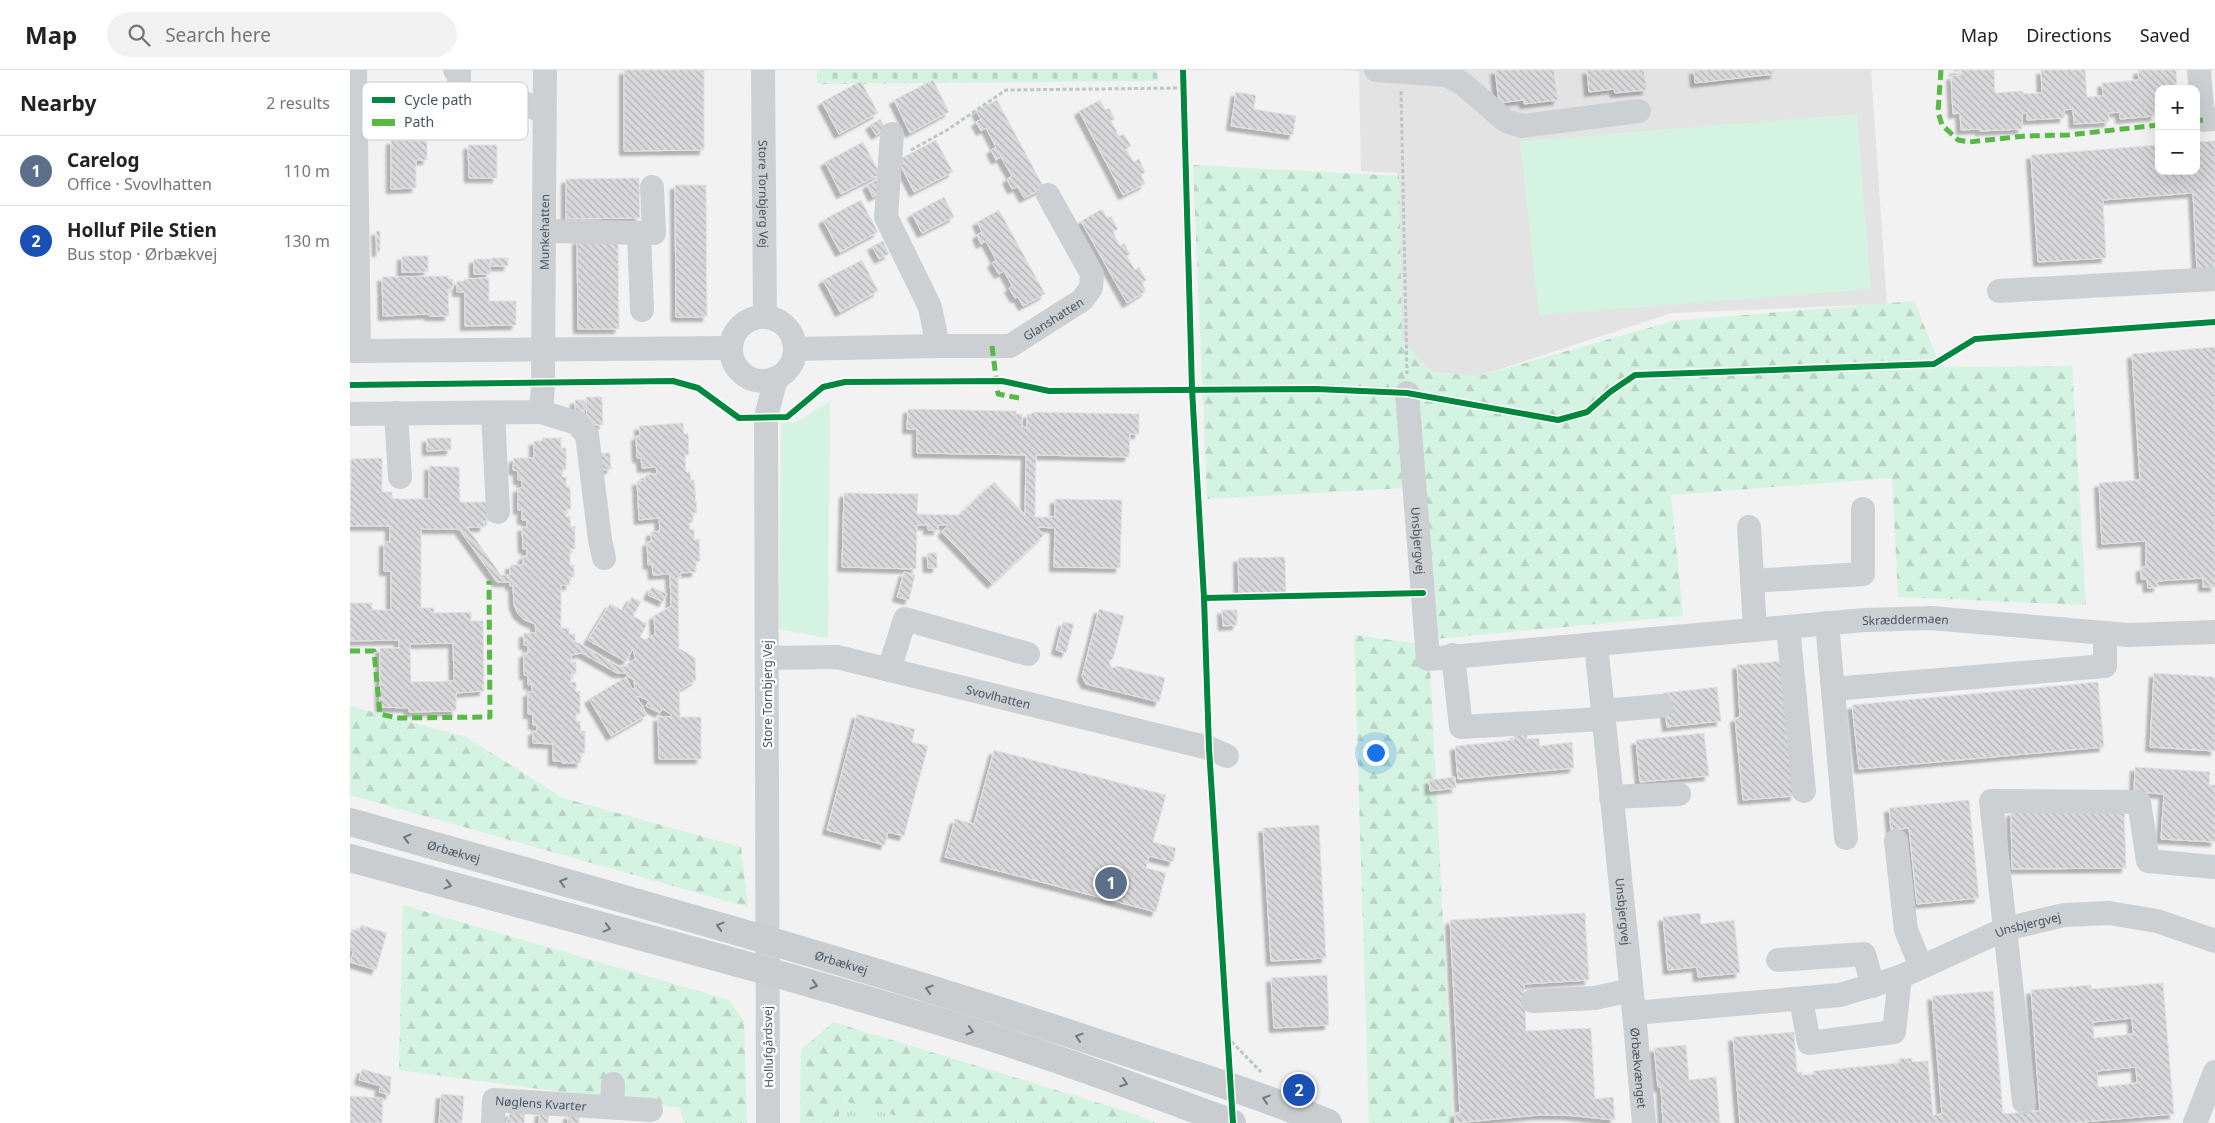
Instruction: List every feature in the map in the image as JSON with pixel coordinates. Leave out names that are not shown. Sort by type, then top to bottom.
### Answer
[{"type":"main road","name":"Ørbækvej","points":[[350,822],[767,939],[1009,1014],[1275,1102],[1328,1123]]},
{"type":"main road","points":[[350,858],[767,971],[975,1033],[1111,1078],[1232,1123]]},
{"type":"street","points":[[355,70],[353,107],[354,351],[730,348]]},
{"type":"street","points":[[455,70],[459,70],[459,82]]},
{"type":"street","name":"Munkehatten","points":[[541,412],[545,70]]},
{"type":"street","name":"Store Tornbjerg Vej","points":[[763,70],[765,316]]},
{"type":"street","points":[[1376,70],[1447,75],[1463,84],[1506,121],[1522,126],[1639,111]]},
{"type":"street","points":[[2199,70],[2203,120],[2215,119]]},
{"type":"street","points":[[528,105],[544,113]]},
{"type":"street","points":[[892,134],[886,217],[930,307],[938,346]]},
{"type":"street","points":[[544,231],[654,233],[652,187]]},
{"type":"street","name":"Glanshatten","points":[[795,349],[1010,346],[1082,300],[1091,288],[1092,274],[1048,194]]},
{"type":"street","points":[[639,233],[642,310]]},
{"type":"street","points":[[1999,291],[2215,279]]},
{"type":"street","points":[[765,316],[774,319],[789,330],[795,349],[790,366],[776,378],[760,381],[751,379],[736,367],[730,348],[732,338],[737,329],[750,320],[765,316]]},
{"type":"street","name":"Store Tornbjerg Vej","points":[[767,971],[766,418],[776,378]]},
{"type":"street","name":"Store Tornbjerg Vej","points":[[751,379],[766,418]]},
{"type":"street","name":"Unsbjergvej","points":[[1407,392],[1428,659],[1453,655],[1596,644],[1632,1001],[1801,999],[1840,995],[1873,986],[1910,972],[2005,929],[2064,915],[2108,913],[2157,921],[2215,941]]},
{"type":"street","points":[[350,414],[541,412],[577,422],[586,435],[604,558]]},
{"type":"street","points":[[396,413],[400,477]]},
{"type":"street","points":[[493,413],[498,512]]},
{"type":"street","points":[[1752,581],[1863,574],[1863,509]]},
{"type":"street","points":[[1749,527],[1755,630]]},
{"type":"street","name":"Skræddermaen","points":[[1596,644],[1827,623],[1931,618],[2128,635],[2215,632]]},
{"type":"street","points":[[889,670],[905,619],[1028,654]]},
{"type":"street","points":[[1827,623],[1846,838]]},
{"type":"street","points":[[1788,627],[1804,791]]},
{"type":"street","points":[[1833,689],[2105,666],[2105,633]]},
{"type":"street","points":[[1453,655],[1461,727],[1603,715],[1661,706]]},
{"type":"street","name":"Svovlhatten","points":[[767,658],[837,657],[1209,748],[1227,756]]},
{"type":"street","points":[[1611,797],[1679,794]]},
{"type":"street","points":[[2024,1102],[1992,801],[2139,802],[2148,862],[2215,867]]},
{"type":"street","points":[[1801,999],[1810,1043],[1894,1032],[1910,972],[1896,840]]},
{"type":"street","points":[[1778,960],[1864,954],[1873,986]]},
{"type":"street","name":"Hollufgårdsvej","points":[[767,971],[768,1123]]},
{"type":"street","points":[[1533,1002],[1595,998],[1632,1001]]},
{"type":"street","name":"Ørbækvænget","points":[[1632,1001],[1644,1123]]},
{"type":"street","points":[[2203,1118],[2215,1072]]},
{"type":"street","points":[[612,1107],[613,1084]]},
{"type":"street","name":"Nøglens Kvarter","points":[[493,1123],[494,1100],[651,1110]]},
{"type":"path","points":[[1400,72],[1407,392]]},
{"type":"path","points":[[1184,79],[1184,98]]},
{"type":"path","points":[[890,160],[948,130],[1006,90],[1184,88]]},
{"type":"path","points":[[1226,1027],[1227,1049]]},
{"type":"path","points":[[1227,1037],[1265,1077]]},
{"type":"shaded area","points":[[1340,70],[1871,70],[1887,304],[1672,313],[1479,376],[1432,372],[1402,341],[1397,173],[1361,171],[1359,71]]},
{"type":"green space","points":[[817,70],[1157,70],[1158,81],[818,84]]},
{"type":"green space","points":[[1857,114],[1871,289],[1539,315],[1520,141]]},
{"type":"green space","points":[[1193,165],[1399,176],[1402,340],[1432,372],[1479,376],[1673,321],[1914,301],[1941,367],[2072,366],[2086,605],[1898,597],[1892,478],[1671,495],[1683,616],[1435,639],[1425,487],[1207,499]]},
{"type":"green space","points":[[830,401],[828,638],[779,629],[781,423],[796,422]]},
{"type":"green space","points":[[1354,635],[1429,645],[1453,1123],[1369,1123]]},
{"type":"green space","points":[[350,706],[466,737],[563,798],[741,847],[748,907],[350,795]]},
{"type":"green space","points":[[403,905],[729,1000],[744,1021],[747,1123],[684,1123],[680,1108],[399,1070]]},
{"type":"green space","points":[[833,1022],[1125,1111],[1156,1123],[922,1123],[840,1100],[839,1123],[800,1123],[801,1050]]},
{"type":"green space","points":[[840,1100],[922,1123],[839,1123]]},
{"type":"building","points":[[624,70],[704,70],[704,150],[624,151]]},
{"type":"building","points":[[1495,70],[1554,70],[1558,100],[1524,104],[1524,100],[1499,103]]},
{"type":"building","points":[[1587,70],[1644,70],[1647,90],[1615,93],[1614,89],[1589,92]]},
{"type":"building","points":[[1694,70],[1774,70],[1775,74],[1695,83]]},
{"type":"building","points":[[1954,70],[1994,70],[1995,93],[2023,91],[2023,94],[2042,93],[2041,70],[2085,70],[2087,97],[2103,96],[2102,83],[2139,80],[2138,70],[2176,70],[2177,85],[2155,85],[2155,116],[2120,119],[2120,112],[2109,113],[2109,122],[2074,124],[2073,109],[2064,110],[2064,118],[2027,120],[2027,113],[2022,113],[2022,129],[1961,130],[1960,113],[1953,114],[1951,76],[1961,75],[1961,71],[1954,72]]},
{"type":"building","points":[[933,80],[949,112],[910,133],[894,100]]},
{"type":"building","points":[[861,81],[878,113],[839,134],[822,102]]},
{"type":"building","points":[[1236,92],[1256,95],[1254,109],[1296,116],[1293,135],[1231,126]]},
{"type":"building","points":[[997,100],[1044,188],[1024,198],[1018,187],[1012,189],[1007,179],[1012,176],[1001,157],[996,160],[991,150],[996,147],[986,128],[981,131],[976,122],[981,119],[976,111]]},
{"type":"building","points":[[1100,100],[1105,110],[1109,108],[1115,119],[1111,121],[1119,136],[1124,134],[1131,146],[1126,149],[1134,162],[1139,159],[1145,172],[1141,175],[1145,184],[1123,195],[1079,111]]},
{"type":"building","points":[[880,119],[886,129],[876,135],[870,125]]},
{"type":"building","points":[[391,140],[427,141],[427,160],[416,160],[416,188],[391,189]]},
{"type":"building","points":[[936,140],[953,172],[914,192],[898,160]]},
{"type":"building","points":[[2215,141],[2215,271],[2197,271],[2193,193],[2103,200],[2106,258],[2038,262],[2031,155],[2155,145],[2155,175],[2200,175],[2200,142]]},
{"type":"building","points":[[863,142],[880,174],[841,194],[825,162]]},
{"type":"building","points":[[468,145],[497,145],[497,178],[469,178]]},
{"type":"building","points":[[639,178],[640,218],[566,219],[566,179]]},
{"type":"building","points":[[878,179],[884,191],[873,197],[867,185]]},
{"type":"building","points":[[675,185],[706,185],[707,317],[676,317]]},
{"type":"building","points":[[944,197],[954,217],[922,233],[912,214]]},
{"type":"building","points":[[861,200],[878,232],[840,252],[823,220]]},
{"type":"building","points":[[1102,209],[1107,218],[1111,216],[1118,229],[1113,232],[1120,246],[1124,243],[1130,254],[1127,256],[1135,270],[1139,267],[1146,280],[1142,283],[1146,291],[1127,303],[1081,221]]},
{"type":"building","points":[[999,210],[1045,294],[1023,306],[1018,297],[1015,298],[1009,288],[1012,286],[1004,271],[999,274],[992,263],[996,260],[986,241],[981,244],[977,235],[982,232],[977,222]]},
{"type":"building","points":[[376,231],[380,231],[380,252],[377,252]]},
{"type":"building","points":[[618,239],[619,329],[578,329],[577,240]]},
{"type":"building","points":[[883,241],[889,254],[879,259],[872,246]]},
{"type":"building","points":[[402,256],[428,256],[428,272],[402,272]]},
{"type":"building","points":[[491,258],[508,258],[508,266],[491,266]]},
{"type":"building","points":[[474,259],[490,259],[490,274],[474,274]]},
{"type":"building","points":[[862,260],[878,291],[840,312],[823,280]]},
{"type":"building","points":[[448,276],[448,279],[453,279],[453,289],[448,289],[449,316],[429,316],[429,314],[383,316],[382,277]]},
{"type":"building","points":[[489,278],[489,301],[516,301],[516,325],[465,326],[465,292],[457,292],[457,281]]},
{"type":"building","points":[[2215,347],[2215,587],[2203,587],[2203,578],[2157,581],[2158,587],[2148,588],[2147,579],[2141,579],[2141,567],[2146,567],[2146,541],[2102,544],[2099,483],[2140,480],[2132,354]]},
{"type":"building","points":[[586,397],[602,397],[603,425],[587,425]]},
{"type":"building","points":[[575,400],[584,400],[584,414],[575,414]]},
{"type":"building","points":[[908,409],[1016,411],[1016,414],[1022,414],[1022,427],[1027,427],[1027,414],[1032,414],[1032,412],[1139,414],[1139,434],[1130,434],[1129,457],[1036,455],[1035,517],[1055,517],[1055,499],[1122,500],[1120,568],[1054,567],[1055,528],[1037,527],[1044,535],[992,584],[942,532],[948,525],[938,525],[938,530],[928,530],[928,525],[917,525],[916,569],[842,567],[844,493],[918,494],[917,514],[959,515],[994,482],[1025,515],[1026,455],[917,453],[917,429],[907,429]]},
{"type":"building","points":[[683,423],[684,434],[688,433],[689,455],[685,455],[686,472],[690,472],[691,480],[694,480],[697,513],[693,513],[693,522],[689,523],[690,530],[694,529],[694,540],[699,539],[700,561],[696,562],[696,572],[680,573],[681,577],[678,577],[679,648],[695,658],[696,680],[679,690],[680,717],[701,717],[701,759],[659,759],[658,717],[671,717],[671,714],[662,709],[660,713],[646,706],[649,701],[638,696],[647,715],[611,736],[589,699],[626,677],[632,689],[635,689],[634,680],[627,676],[627,673],[617,673],[582,653],[571,655],[571,662],[576,662],[576,674],[571,674],[571,682],[576,682],[576,692],[580,691],[580,714],[576,714],[576,721],[580,721],[581,731],[585,731],[585,753],[581,753],[581,763],[553,761],[553,744],[533,743],[533,731],[537,731],[537,725],[533,725],[533,714],[528,714],[528,692],[532,692],[532,684],[528,685],[528,675],[524,675],[524,653],[528,653],[528,645],[524,645],[524,633],[536,633],[535,624],[525,620],[518,614],[514,605],[513,585],[510,586],[510,582],[497,582],[459,529],[421,529],[421,608],[434,608],[434,613],[471,612],[471,621],[483,621],[484,691],[456,693],[456,711],[409,712],[409,708],[380,707],[380,648],[399,648],[399,640],[350,641],[350,603],[372,603],[372,610],[391,610],[391,571],[384,571],[384,542],[390,542],[390,526],[350,526],[351,459],[382,458],[382,492],[392,492],[392,498],[400,499],[429,499],[429,466],[459,467],[460,502],[490,502],[490,521],[484,521],[484,527],[467,527],[501,575],[510,575],[510,565],[523,565],[523,556],[527,556],[527,549],[523,549],[522,527],[527,527],[527,520],[522,520],[522,509],[518,510],[518,488],[522,488],[522,480],[518,480],[518,471],[513,470],[514,458],[534,458],[534,441],[542,441],[542,438],[561,438],[561,448],[566,448],[566,470],[562,470],[562,477],[566,477],[566,487],[570,487],[571,509],[566,510],[566,517],[570,516],[571,527],[575,526],[575,549],[570,549],[570,565],[574,565],[574,577],[569,577],[570,585],[561,585],[561,628],[569,628],[569,634],[575,634],[575,641],[618,666],[627,666],[627,664],[635,659],[634,651],[632,650],[626,662],[588,640],[610,604],[624,611],[632,597],[641,602],[633,616],[647,624],[640,637],[645,640],[655,634],[654,616],[671,606],[670,574],[653,575],[652,564],[648,565],[647,542],[651,542],[651,532],[660,531],[659,518],[639,520],[637,481],[645,481],[645,475],[657,474],[656,467],[642,468],[641,458],[637,458],[636,436],[640,436],[639,426]],"holes":[[[453,643],[454,681],[411,682],[410,644]]]},
{"type":"building","points":[[427,438],[451,438],[451,450],[427,451]]},
{"type":"building","points":[[600,453],[610,453],[611,469],[601,470]]},
{"type":"building","points":[[927,553],[937,553],[937,568],[928,568]]},
{"type":"building","points":[[1285,557],[1286,594],[1239,595],[1238,558]]},
{"type":"building","points":[[904,572],[915,575],[909,600],[897,597]]},
{"type":"building","points":[[652,587],[667,594],[663,602],[648,595]]},
{"type":"building","points":[[1099,609],[1124,616],[1113,659],[1108,661],[1112,668],[1117,666],[1165,678],[1159,702],[1086,684],[1082,676]]},
{"type":"building","points":[[1222,610],[1237,610],[1237,625],[1223,626]]},
{"type":"building","points":[[1063,622],[1074,624],[1066,653],[1056,650]]},
{"type":"building","points":[[1782,661],[1795,796],[1743,800],[1735,718],[1740,717],[1737,665]]},
{"type":"building","points":[[2154,673],[2215,677],[2215,751],[2150,747]]},
{"type":"building","points":[[2098,682],[2104,747],[1859,769],[1852,705]]},
{"type":"building","points":[[1717,687],[1721,721],[1667,727],[1663,693]]},
{"type":"building","points":[[857,714],[915,729],[912,742],[928,746],[904,836],[888,832],[885,845],[827,830]]},
{"type":"building","points":[[1704,733],[1709,776],[1640,782],[1636,740]]},
{"type":"building","points":[[1527,734],[1527,739],[1539,738],[1540,746],[1572,742],[1574,768],[1458,779],[1455,746],[1514,740],[1514,735]]},
{"type":"building","points":[[994,750],[1166,795],[1153,842],[1176,848],[1173,862],[1149,856],[1146,868],[1166,873],[1156,912],[945,857],[955,819],[974,824]]},
{"type":"building","points":[[2135,767],[2210,772],[2209,785],[2215,785],[2215,842],[2161,839],[2164,794],[2134,792]]},
{"type":"building","points":[[1455,777],[1456,788],[1430,791],[1429,780]]},
{"type":"building","points":[[1969,800],[1979,898],[1917,904],[1909,828],[1891,830],[1889,808]]},
{"type":"building","points":[[2124,809],[2126,868],[2012,869],[2011,812]]},
{"type":"building","points":[[1319,825],[1326,958],[1271,961],[1263,828]]},
{"type":"building","points":[[1585,913],[1589,980],[1524,984],[1526,1031],[1591,1028],[1595,1099],[1613,1097],[1615,1120],[1566,1115],[1538,1115],[1455,1123],[1455,1113],[1460,1113],[1450,920]]},
{"type":"building","points":[[1700,913],[1701,924],[1734,920],[1740,973],[1698,977],[1697,967],[1668,970],[1663,917]]},
{"type":"building","points":[[361,925],[387,933],[376,970],[350,962],[354,951],[350,950],[350,935],[352,929],[359,931]]},
{"type":"building","points":[[1327,975],[1329,1025],[1274,1028],[1271,978]]},
{"type":"building","points":[[2163,983],[2174,1114],[2071,1123],[1740,1123],[1733,1037],[1794,1032],[1797,1072],[1802,1072],[1802,1075],[1814,1074],[1813,1071],[1899,1063],[1899,1059],[1912,1058],[1912,1062],[1928,1061],[1933,1115],[1942,1114],[1932,996],[1993,991],[2003,1114],[2040,1111],[2031,990],[2091,985],[2091,989]],"holes":[[[2132,1018],[2133,1034],[2094,1038],[2093,1022]],[[2136,1067],[2137,1083],[2098,1087],[2097,1071]]]},
{"type":"building","points":[[1686,1045],[1689,1080],[1716,1077],[1720,1123],[1663,1123],[1661,1087],[1658,1087],[1654,1048]]},
{"type":"building","points":[[362,1069],[391,1077],[390,1095],[379,1092],[381,1086],[359,1080]]},
{"type":"building","points":[[441,1094],[464,1096],[462,1123],[439,1123]]},
{"type":"building","points":[[350,1096],[383,1098],[382,1123],[350,1123]]},
{"type":"building","points":[[525,1112],[524,1123],[506,1123],[510,1113]]},
{"type":"building","points":[[540,1112],[549,1113],[548,1123],[539,1123]]},
{"type":"building","points":[[568,1115],[579,1115],[579,1123],[568,1123]]},
{"type":"marked path","points":[[1941,70],[1938,112],[1942,125],[1958,140],[1969,142],[2025,136],[2068,135],[2155,125]]},
{"type":"marked path","points":[[992,346],[998,394],[1019,398]]},
{"type":"marked path","points":[[350,651],[374,651],[380,714],[397,718],[490,717],[489,581]]},
{"type":"cycle path","points":[[1183,70],[1192,389],[1204,598],[1209,748],[1233,1123]]},
{"type":"cycle path","points":[[350,385],[673,381],[698,388],[739,418],[787,417],[823,387],[845,382],[1002,381],[1049,391],[1316,389],[1407,393],[1558,420],[1587,412],[1610,392],[1635,375],[1934,364],[1975,339],[2215,322]]},
{"type":"cycle path","points":[[1204,598],[1423,593]]},
{"type":"place","name":"Carelog","points":[[1111,883]]},
{"type":"place","name":"Holluf Pile Stien","points":[[1299,1090]]}]
